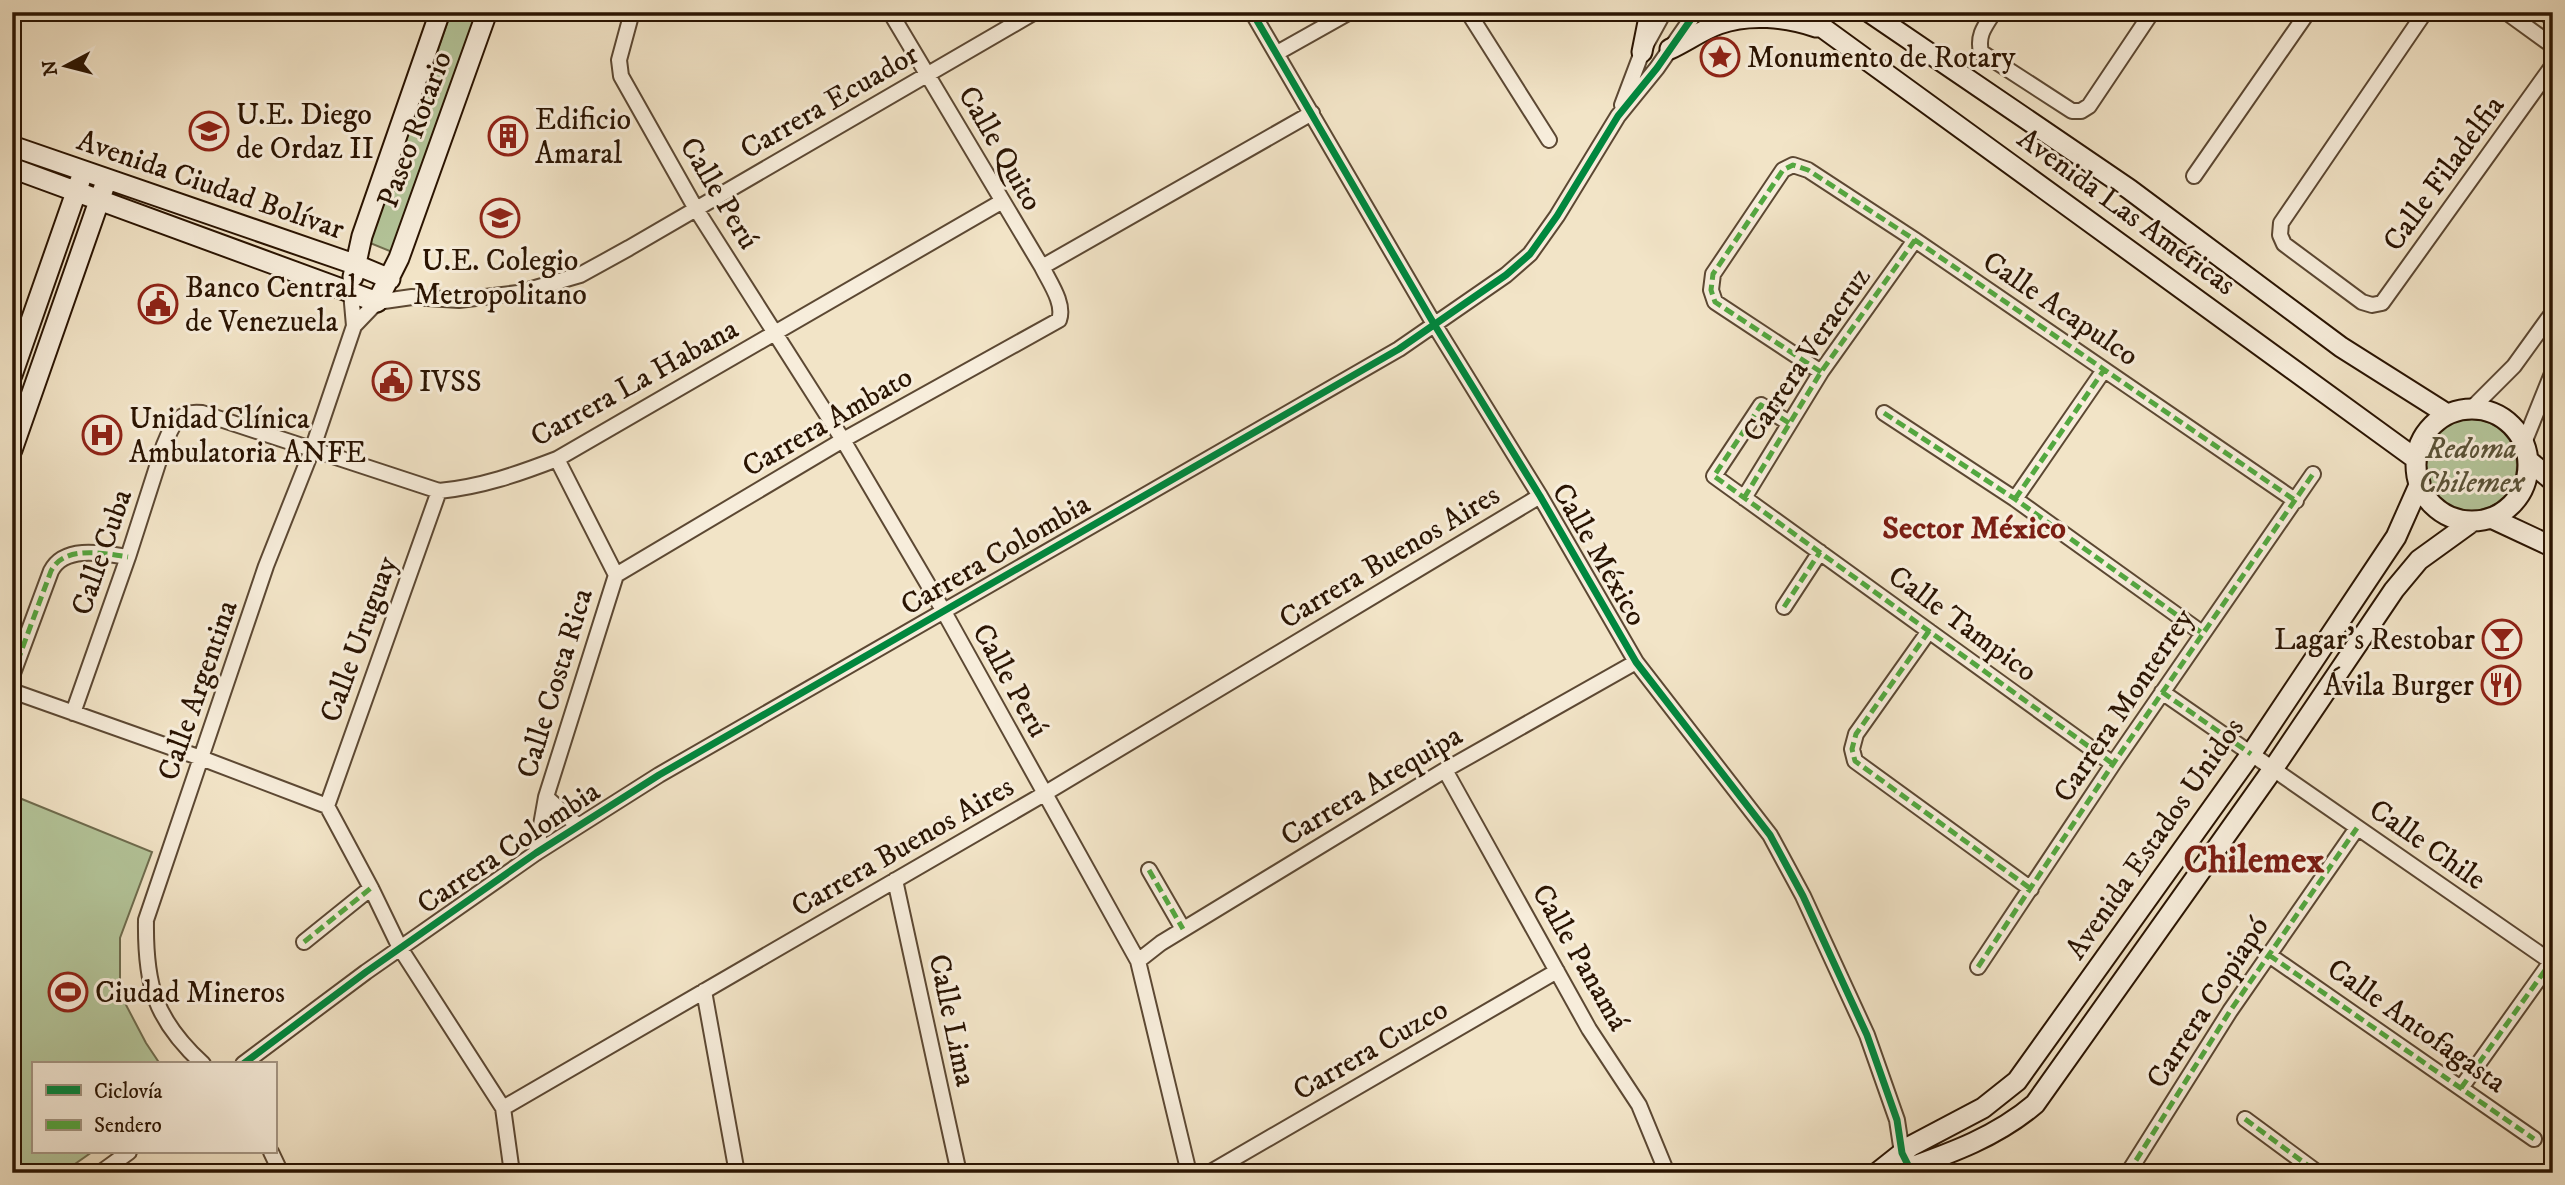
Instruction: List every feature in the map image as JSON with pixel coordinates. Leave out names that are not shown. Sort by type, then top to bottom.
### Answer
[{"type":"street","name":"Paseo Rotario","points":[[351,292],[354,264],[362,236],[440,12]]},
{"type":"street","name":"Paseo Rotario","points":[[377,302],[399,258],[486,12]]},
{"type":"street","name":"Calle Perú","points":[[632,12],[619,60],[621,76],[696,209],[843,440],[943,610],[1138,961],[1189,1173]]},
{"type":"street","name":"Calle Quito","points":[[890,12],[1042,267],[1062,312]]},
{"type":"street","name":"Carrera Ecuador","points":[[377,302],[412,297],[459,300],[518,293],[580,275],[1035,12]]},
{"type":"street","name":"Calle México","points":[[1252,12],[1434,324],[1541,496],[1636,662],[1770,835],[1803,896],[1867,1035],[1914,1163]]},
{"type":"street","points":[[1277,53],[1350,12]]},
{"type":"street","points":[[1468,12],[1549,140]]},
{"type":"street","points":[[1642,52],[1650,12]]},
{"type":"street","name":"Carrera Colombia","points":[[1618,116],[1642,52],[1664,12]]},
{"type":"street","name":"Carrera Colombia","points":[[246,1062],[400,948],[536,853],[659,775],[1399,349],[1506,275],[1530,254],[1557,216],[1618,116],[1671,49],[1696,12]]},
{"type":"street","name":"Avenida Las Américas","points":[[1801,12],[2416,459]]},
{"type":"street","name":"Avenida Las Américas","points":[[1870,12],[2130,189],[2341,347],[2447,414]]},
{"type":"street","points":[[1994,12],[1980,33],[1981,51],[2073,111],[2081,111],[2089,106],[2152,12]]},
{"type":"street","points":[[2194,176],[2308,12]]},
{"type":"street","name":"Calle Filadelfia","points":[[2425,12],[2281,223],[2280,234],[2284,244],[2362,302],[2372,305],[2382,303],[2553,65]]},
{"type":"street","points":[[2507,12],[2553,46]]},
{"type":"street","points":[[1671,49],[1721,23],[1744,19],[1768,18],[1799,22],[1830,32]]},
{"type":"street","points":[[1042,267],[1311,113]]},
{"type":"street","name":"Avenida Ciudad Bolívar","points":[[12,146],[354,264],[390,279]]},
{"type":"street","name":"Calle Acapulco","points":[[1821,372],[1715,302],[1711,290],[1713,274],[1783,170],[1793,165],[1808,170],[1915,240],[2296,501]]},
{"type":"street","name":"Avenida Ciudad Bolívar","points":[[12,168],[377,302]]},
{"type":"street","points":[[12,375],[83,172]]},
{"type":"street","points":[[12,450],[107,179]]},
{"type":"street","name":"Carrera La Habana","points":[[186,412],[202,413],[439,491],[464,489],[505,479],[557,459],[1001,202]]},
{"type":"street","name":"Carrera Veracruz","points":[[1744,498],[1821,372],[1915,240]]},
{"type":"street","points":[[390,279],[412,297]]},
{"type":"street","name":"Calle Argentina","points":[[202,1062],[165,1018],[152,992],[146,959],[146,920],[266,566],[312,450],[354,326],[351,292]]},
{"type":"street","name":"Calle Argentina","points":[[354,326],[377,302]]},
{"type":"street","name":"Carrera Ambato","points":[[616,575],[843,440],[1059,320],[1062,312]]},
{"type":"street","points":[[2471,409],[2514,366],[2553,312]]},
{"type":"street","points":[[2015,499],[2104,370]]},
{"type":"street","points":[[2482,520],[2507,509],[2519,496],[2527,479],[2526,452],[2553,371]]},
{"type":"street","name":"Calle Tampico","points":[[1789,423],[1761,405],[1714,476],[2113,764]]},
{"type":"street","points":[[2553,481],[2526,452],[2515,427],[2500,415],[2483,409],[2447,414],[2432,425],[2421,441],[2416,459],[2425,495],[2438,509],[2455,518],[2482,520],[2553,547]]},
{"type":"street","name":"Calle Cuba","points":[[73,713],[168,436],[178,417],[186,412]]},
{"type":"street","points":[[1884,413],[2015,499],[2202,633]]},
{"type":"street","name":"Calle Costa Rica","points":[[536,853],[546,797],[616,575],[557,459]]},
{"type":"street","name":"Carrera Monterrey","points":[[1978,967],[2202,633],[2313,474]]},
{"type":"street","name":"Avenida Estados Unidos","points":[[1914,1163],[2017,1081],[2251,754],[2396,537],[2420,482]]},
{"type":"street","name":"Calle Uruguay","points":[[327,806],[439,491]]},
{"type":"street","name":"Carrera Buenos Aires","points":[[503,1108],[1044,794],[1541,496]]},
{"type":"street","name":"Avenida Estados Unidos","points":[[1877,1173],[1978,1142],[2014,1122],[2035,1104],[2273,769],[2394,590],[2419,561],[2482,520]]},
{"type":"street","points":[[1784,607],[1820,552]]},
{"type":"street","points":[[12,676],[51,571],[58,561],[69,555],[128,557]]},
{"type":"street","points":[[1929,631],[1856,734],[1852,749],[1855,761],[2031,888]]},
{"type":"street","name":"Carrera Arequipa","points":[[1138,961],[1183,929],[1445,770],[1636,662]]},
{"type":"street","points":[[12,691],[327,806],[400,948],[503,1108],[512,1173]]},
{"type":"street","name":"Calle Chile","points":[[2162,692],[2552,961]]},
{"type":"street","name":"Calle Panamá","points":[[1445,770],[1589,1029],[1639,1105],[1667,1173]]},
{"type":"street","points":[[546,797],[578,826]]},
{"type":"street","name":"Carrera Copiapó","points":[[2128,1173],[2269,955],[2357,828]]},
{"type":"street","points":[[1149,870],[1183,929]]},
{"type":"street","name":"Calle Lima","points":[[895,880],[959,1173]]},
{"type":"street","points":[[304,942],[371,888]]},
{"type":"street","name":"Calle Antofagasta","points":[[2269,955],[2534,1139]]},
{"type":"street","points":[[2461,1088],[2552,961]]},
{"type":"street","name":"Carrera Cuzco","points":[[1209,1173],[1557,971]]},
{"type":"street","points":[[704,991],[737,1173]]},
{"type":"street","points":[[2245,1119],[2318,1173]]},
{"type":"street","points":[[100,1173],[126,1154]]},
{"type":"street","points":[[272,1154],[281,1173]]},
{"type":"green space","points":[[451,12],[477,12],[392,252],[370,243]]},
{"type":"green space","points":[[2530,12],[2553,12],[2553,29]]},
{"type":"green space","name":"Redoma Chilemex","points":[[2471,419],[2489,423],[2503,433],[2513,447],[2517,465],[2513,483],[2503,497],[2489,507],[2471,511],[2453,507],[2439,497],[2429,483],[2425,465],[2429,447],[2439,433],[2453,423]]},
{"type":"green space","name":"Ciudad Mineros","points":[[12,795],[152,852],[120,938],[120,980],[126,1005],[159,1062],[32,1062],[32,1154],[89,1154],[62,1173],[12,1173]]},
{"type":"marked path","points":[[1821,372],[1715,302],[1711,290],[1713,274],[1783,170],[1793,165],[1808,170],[1915,240],[2296,501]]},
{"type":"marked path","points":[[1744,498],[1821,372],[1915,240]]},
{"type":"marked path","points":[[2015,499],[2104,370]]},
{"type":"marked path","points":[[1789,423],[1761,405],[1714,476],[2113,764]]},
{"type":"marked path","points":[[1884,413],[2015,499],[2202,633]]},
{"type":"marked path","points":[[1978,967],[2113,764],[2313,474]]},
{"type":"marked path","points":[[1784,607],[1820,552]]},
{"type":"marked path","points":[[12,676],[51,571],[57,563],[65,557],[85,553],[128,557]]},
{"type":"marked path","points":[[1929,631],[1856,734],[1852,749],[1855,761],[2031,889]]},
{"type":"marked path","points":[[2162,692],[2251,754]]},
{"type":"marked path","points":[[2128,1173],[2230,1011],[2357,828]]},
{"type":"marked path","points":[[1149,870],[1183,929]]},
{"type":"marked path","points":[[304,942],[371,888]]},
{"type":"marked path","points":[[2269,955],[2534,1139]]},
{"type":"marked path","points":[[2461,1088],[2551,962]]},
{"type":"marked path","points":[[2245,1119],[2318,1173]]},
{"type":"cycle path","points":[[1252,12],[1636,662],[1770,835],[1803,896],[1867,1035],[1897,1120],[1902,1153],[1912,1173]]},
{"type":"cycle path","points":[[246,1062],[366,972],[536,853],[659,775],[1399,349],[1506,275],[1530,254],[1557,216],[1618,116],[1657,68],[1696,12]]},
{"type":"place","name":"Monumento de Rotary","points":[[1720,57]]},
{"type":"place","name":"U.E. Diego de Ordaz II","points":[[209,131]]},
{"type":"place","name":"Edificio Amaral","points":[[508,136]]},
{"type":"place","name":"U.E. Colegio Metropolitano","points":[[500,218]]},
{"type":"place","name":"Banco Central de Venezuela","points":[[158,304]]},
{"type":"place","name":"IVSS","points":[[392,381]]},
{"type":"place","name":"Unidad Clínica Ambulatoria ANFE","points":[[102,435]]},
{"type":"place","name":"Lagar's Restobar","points":[[2502,639]]},
{"type":"place","name":"Ávila Burger","points":[[2501,685]]},
{"type":"place","name":"Ciudad Mineros","points":[[68,992]]},
{"type":"district","name":"Sector México","points":[[1974,527]]},
{"type":"district","name":"Chilemex","points":[[2254,859]]}]
